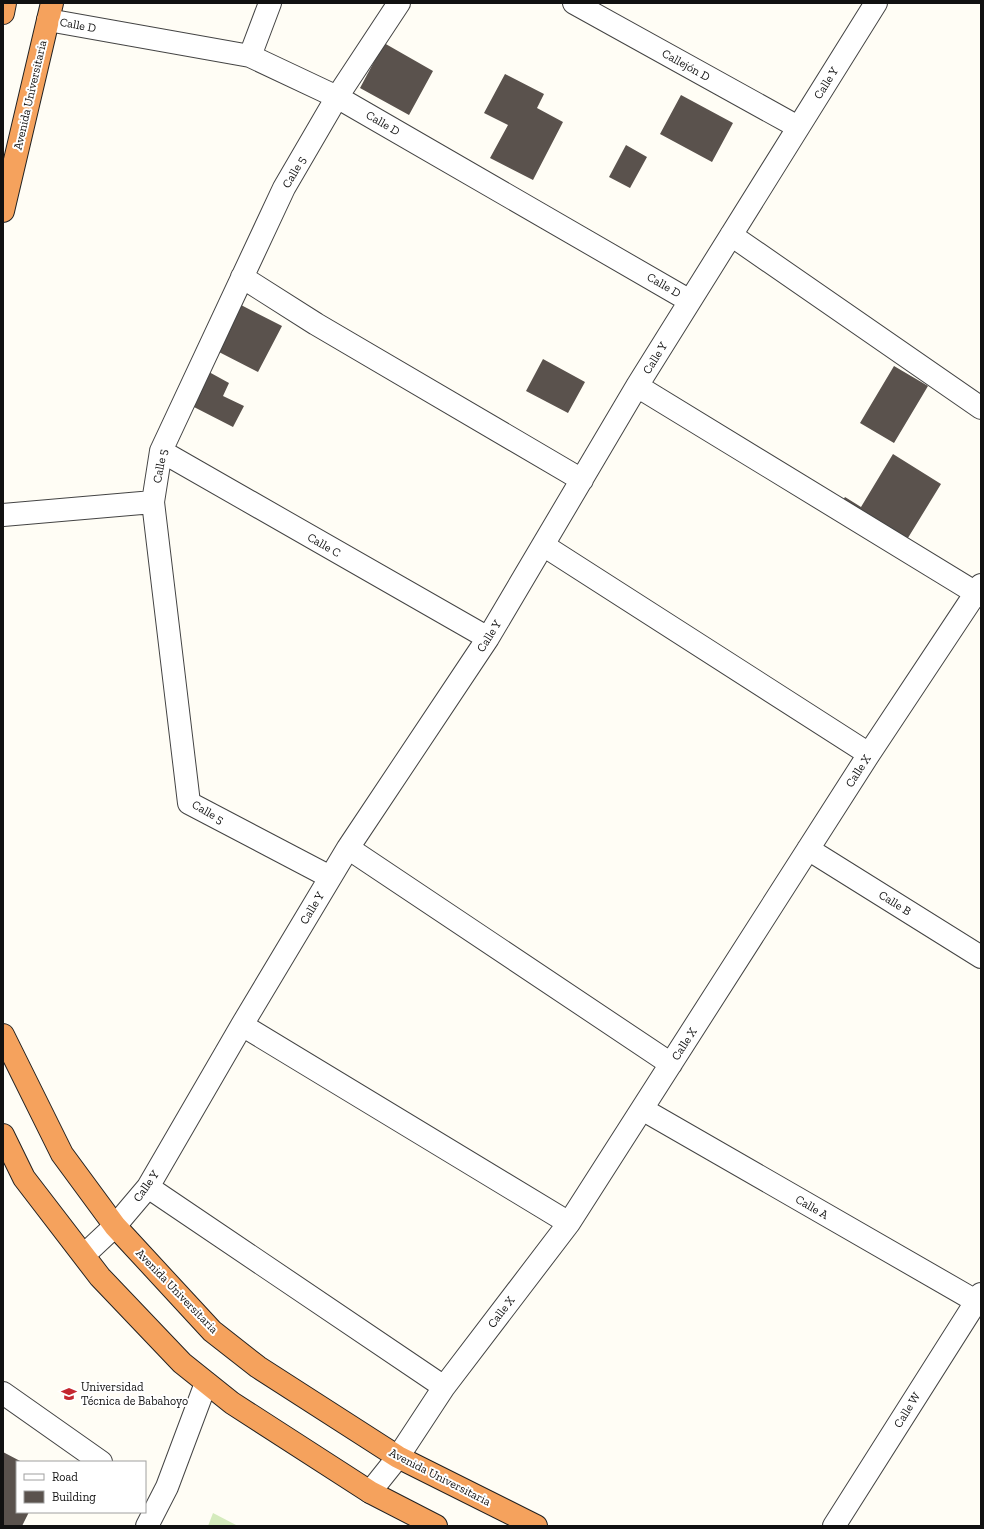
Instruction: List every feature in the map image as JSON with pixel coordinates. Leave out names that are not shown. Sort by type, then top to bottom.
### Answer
[{"type":"highway","points":[[3,13],[5,3]]},
{"type":"highway","name":"Avenida Universitaria","points":[[3,211],[50,11]]},
{"type":"highway","name":"Avenida Universitaria","points":[[3,1035],[62,1154],[115,1226],[212,1330],[258,1367],[398,1457],[536,1526]]},
{"type":"highway","points":[[3,1135],[24,1178],[100,1276],[177,1358],[232,1403],[370,1492],[436,1526]]},
{"type":"street","points":[[250,56],[270,3]]},
{"type":"street","name":"Calle 5","points":[[330,877],[189,803],[153,502],[161,451],[284,188],[338,97],[399,3]]},
{"type":"street","name":"Callejón D","points":[[574,3],[798,127]]},
{"type":"street","name":"Calle Y","points":[[84,1255],[115,1226],[148,1187],[330,877],[488,638],[637,386],[876,3]]},
{"type":"street","name":"Calle D","points":[[50,11],[250,56],[338,97],[690,300]]},
{"type":"street","points":[[731,235],[981,408]]},
{"type":"street","points":[[242,277],[316,324],[582,480]]},
{"type":"street","points":[[637,386],[979,592]]},
{"type":"street","name":"Calle C","points":[[161,451],[488,638]]},
{"type":"street","points":[[3,515],[153,502]]},
{"type":"street","points":[[543,545],[869,754]]},
{"type":"street","name":"Calle X","points":[[370,1492],[398,1457],[444,1387],[569,1223],[869,754],[979,592]]},
{"type":"street","points":[[348,848],[671,1064]]},
{"type":"street","name":"Calle B","points":[[808,849],[981,957]]},
{"type":"street","points":[[242,1025],[569,1223]]},
{"type":"street","name":"Calle A","points":[[642,1109],[979,1300]]},
{"type":"street","points":[[148,1187],[444,1387]]},
{"type":"street","name":"Calle W","points":[[834,1526],[979,1300]]},
{"type":"street","points":[[147,1526],[152,1498],[167,1487],[206,1383]]},
{"type":"street","points":[[3,1393],[99,1461]]},
{"type":"green space","points":[[213,1513],[238,1526],[208,1526]]},
{"type":"building","points":[[384,43],[433,71],[409,115],[360,88]]},
{"type":"building","points":[[505,74],[544,94],[537,108],[563,122],[533,180],[490,158],[508,125],[484,113]]},
{"type":"building","points":[[681,95],[733,123],[712,162],[660,134]]},
{"type":"building","points":[[626,145],[647,157],[630,188],[609,177]]},
{"type":"building","points":[[241,305],[282,326],[258,372],[217,351]]},
{"type":"building","points":[[543,359],[585,382],[568,413],[526,391]]},
{"type":"building","points":[[894,366],[928,386],[894,443],[860,423]]},
{"type":"building","points":[[209,372],[229,383],[223,396],[244,406],[233,427],[192,406]]},
{"type":"building","points":[[893,454],[941,484],[903,546],[839,506],[845,497],[861,507]]},
{"type":"building","points":[[3,1452],[20,1461],[16,1461],[16,1513],[28,1513],[22,1526],[3,1526]]},
{"type":"place","name":"Universidad Técnica de Babahoyo","points":[[69,1394]]}]
